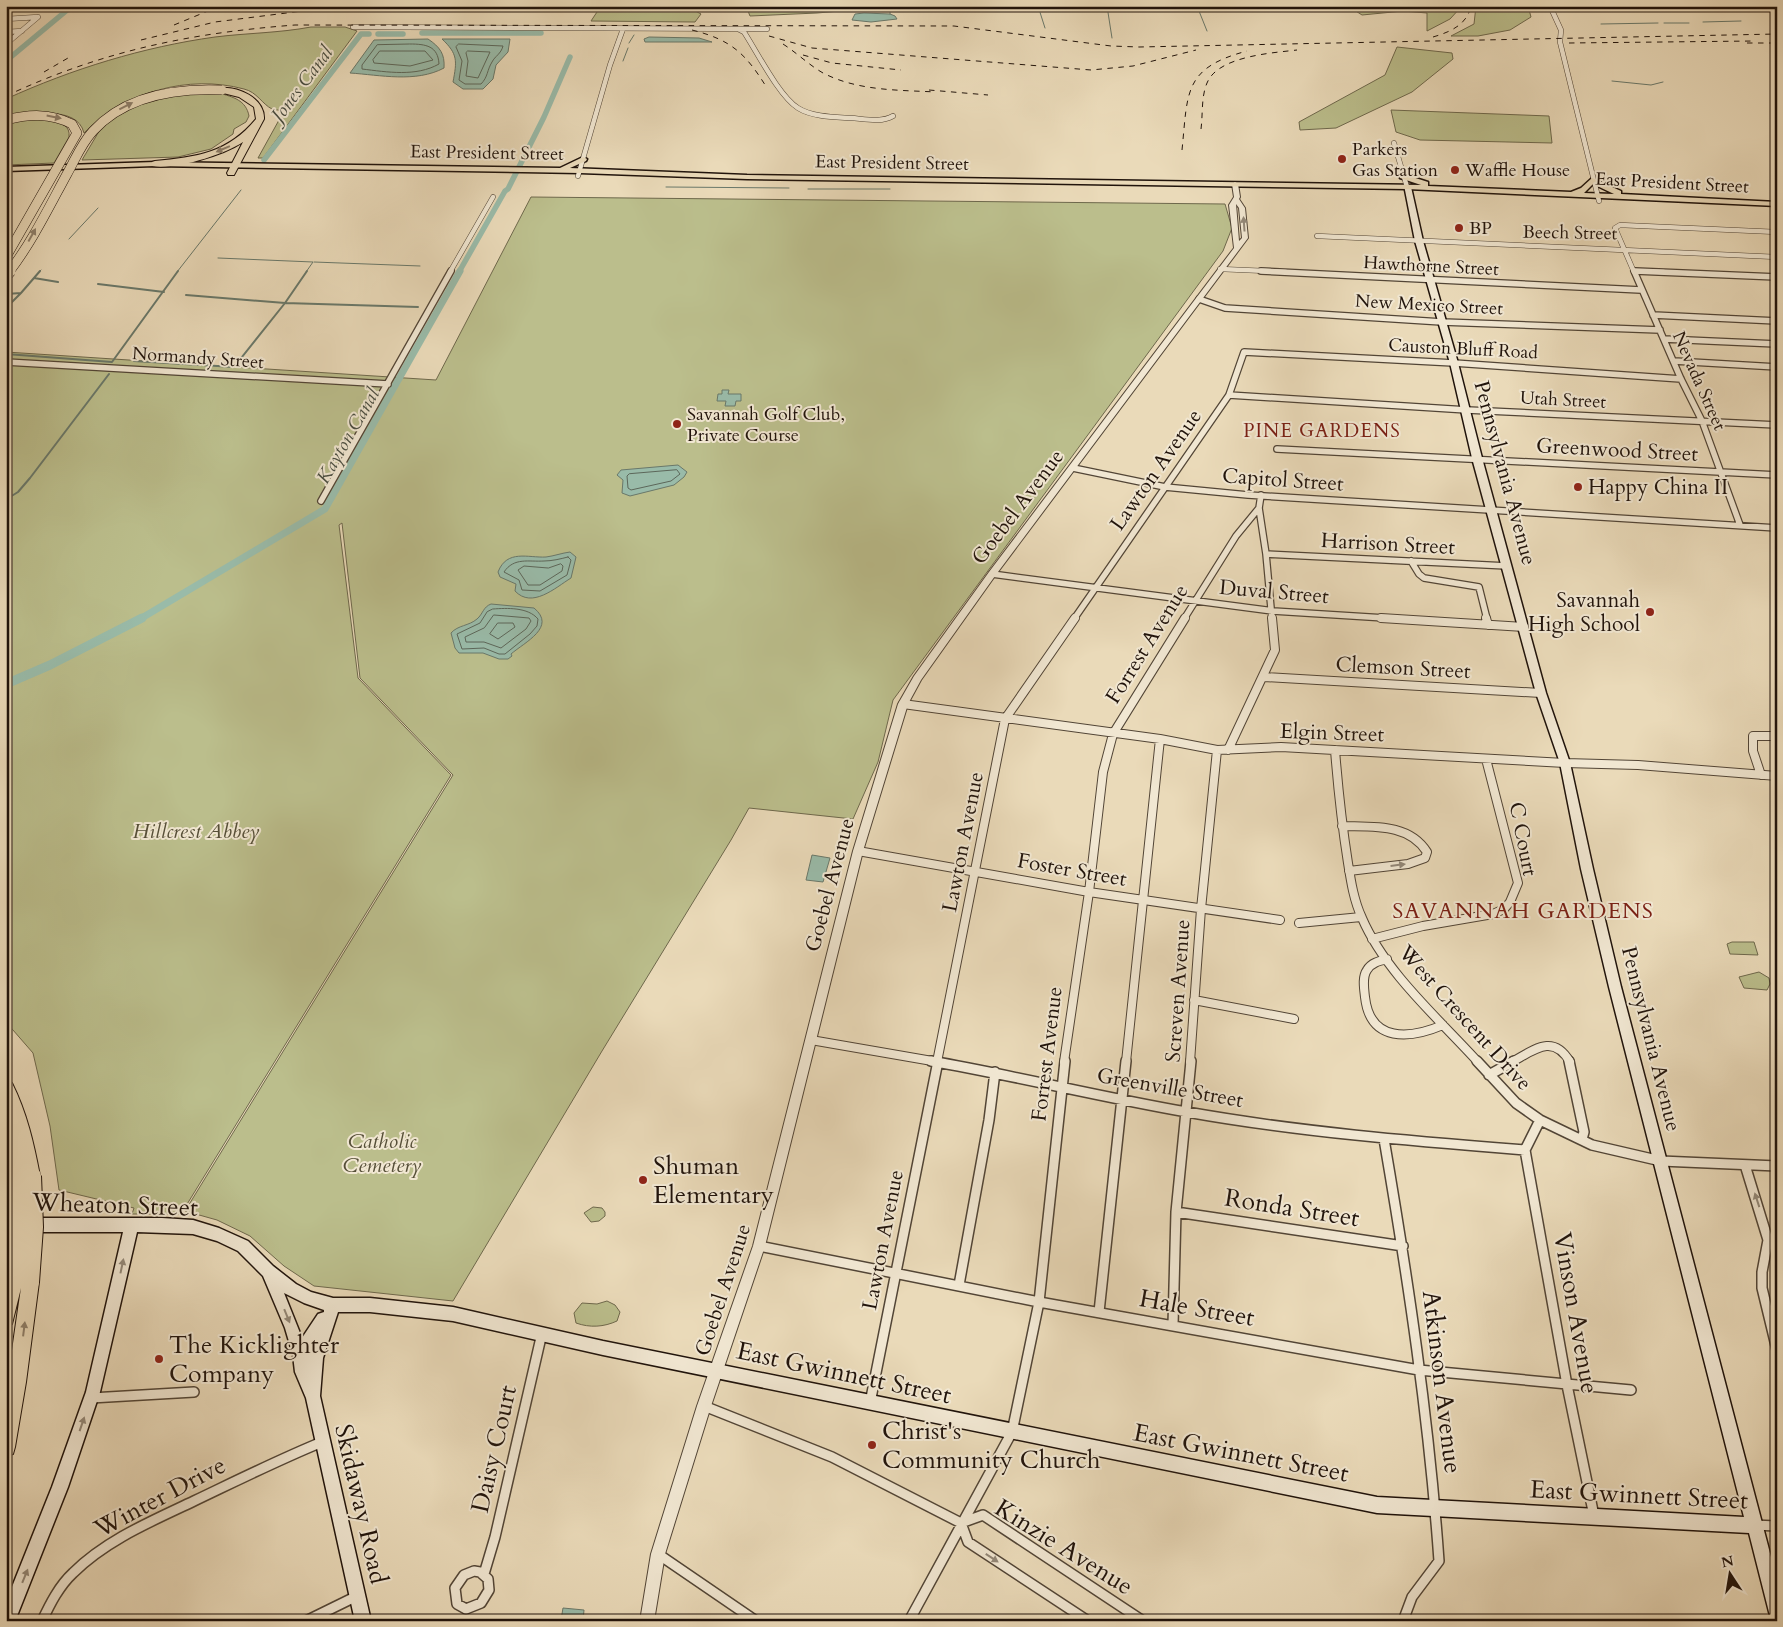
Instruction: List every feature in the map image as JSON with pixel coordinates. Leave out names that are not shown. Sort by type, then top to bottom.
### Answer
[{"type":"highway","points":[[6,276],[25,249],[85,142],[103,121],[122,107],[149,96],[190,89],[222,90],[236,93],[253,101],[259,108],[260,120],[233,169]]},
{"type":"highway","points":[[6,120],[33,115],[53,116],[72,124],[77,133],[6,257]]},
{"type":"highway","points":[[155,164],[188,160],[221,150],[246,136],[260,120]]},
{"type":"highway","points":[[6,1088],[13,1101],[26,1143],[24,1176]]},
{"type":"highway","points":[[6,1123],[24,1176],[34,1227],[22,1282],[17,1382],[6,1447]]},
{"type":"highway","points":[[6,1318],[22,1282]]},
{"type":"main road","points":[[558,170],[572,166],[583,159]]},
{"type":"main road","name":"East President Street","points":[[6,169],[155,164],[233,169]]},
{"type":"main road","name":"East President Street","points":[[6,175],[233,169],[579,173],[1408,190],[1598,198],[1777,210]]},
{"type":"main road","name":"East President Street","points":[[516,173],[558,170],[664,180],[798,185],[1236,187]]},
{"type":"main road","points":[[664,180],[705,180],[714,176]]},
{"type":"main road","points":[[1403,176],[1442,189]]},
{"type":"main road","points":[[1562,194],[1584,190],[1592,180],[1610,190],[1641,197]]},
{"type":"main road","name":"East President Street","points":[[1408,190],[1442,189],[1562,194],[1598,198],[1641,197],[1777,204]]},
{"type":"main road","name":"Pennsylvania Avenue","points":[[1408,190],[1419,241],[1432,280],[1467,410],[1477,458],[1541,693],[1565,763],[1587,869],[1753,1525],[1777,1612]]},
{"type":"main road","name":"Wheaton Street","points":[[6,1225],[162,1225],[193,1227],[219,1235],[243,1246],[268,1271]]},
{"type":"main road","points":[[7,1621],[60,1487],[92,1398],[131,1226]]},
{"type":"main road","name":"East Gwinnett Street","points":[[268,1271],[291,1289],[308,1298],[333,1305],[370,1305],[454,1314],[603,1348],[870,1404],[1376,1504],[1436,1509],[1753,1525]]},
{"type":"main road","name":"Skidaway Road","points":[[268,1271],[292,1328],[300,1355],[302,1372],[313,1398],[362,1621]]},
{"type":"main road","points":[[300,1355],[333,1305]]},
{"type":"main road","name":"Skidaway Road","points":[[313,1398],[316,1358],[333,1305]]},
{"type":"street","points":[[1550,6],[1561,30],[1560,37],[1592,180],[1598,198]]},
{"type":"street","points":[[6,19],[38,18],[6,44]]},
{"type":"street","points":[[353,27],[767,29]]},
{"type":"street","points":[[579,173],[622,29]]},
{"type":"street","points":[[738,29],[744,32],[786,98],[798,108],[814,113],[886,120],[893,116]]},
{"type":"street","points":[[6,32],[22,31]]},
{"type":"street","points":[[1394,143],[1408,190]]},
{"type":"street","name":"Goebel Avenue","points":[[647,1621],[658,1554],[704,1406],[718,1371],[759,1246],[858,851],[903,704],[917,678],[992,574],[1244,238],[1242,208],[1236,200],[1236,187]]},
{"type":"street","points":[[321,501],[493,197]]},
{"type":"street","name":"Beech Street","points":[[1317,236],[1625,250],[1615,228],[1620,225],[1777,232]]},
{"type":"street","points":[[1625,250],[1777,256]]},
{"type":"street","name":"Nevada Street","points":[[1625,250],[1681,379],[1702,421],[1740,526]]},
{"type":"street","name":"Hawthorne Street","points":[[1220,269],[1641,290]]},
{"type":"street","points":[[1634,271],[1777,277]]},
{"type":"street","name":"New Mexico Street","points":[[1199,299],[1224,308],[1442,322],[1660,330]]},
{"type":"street","points":[[1653,314],[1777,321]]},
{"type":"street","points":[[1664,339],[1777,344]]},
{"type":"street","name":"Causton Bluff Road","points":[[1244,352],[1454,363],[1681,379]]},
{"type":"street","name":"Lawton Avenue","points":[[870,1404],[1005,719],[1229,395],[1244,352]]},
{"type":"street","name":"Normandy Street","points":[[6,362],[388,384]]},
{"type":"street","points":[[1674,362],[1777,367]]},
{"type":"street","name":"Utah Street","points":[[1229,395],[1467,410],[1777,425]]},
{"type":"street","name":"Greenwood Street","points":[[1277,449],[1777,475]]},
{"type":"street","name":"Capitol Street","points":[[1073,468],[1165,487],[1492,511],[1777,528]]},
{"type":"street","points":[[1228,750],[1276,650],[1273,611],[1259,508],[1261,495]]},
{"type":"street","name":"Forrest Avenue","points":[[909,1621],[1012,1432],[1039,1302],[1061,1086],[1089,892],[1103,772],[1113,734],[1236,536],[1259,508]]},
{"type":"street","name":"Harrison Street","points":[[1266,554],[1507,566]]},
{"type":"street","points":[[1411,561],[1418,574],[1424,578],[1479,587],[1488,625]]},
{"type":"street","name":"Duval Street","points":[[992,574],[1273,611],[1524,627]]},
{"type":"street","name":"Clemson Street","points":[[1264,677],[1541,693]]},
{"type":"street","name":"Elgin Street","points":[[903,704],[1160,739],[1218,750],[1281,747],[1565,763],[1638,765],[1777,776]]},
{"type":"street","points":[[1761,775],[1754,757],[1753,736],[1761,734],[1777,736]]},
{"type":"street","points":[[1100,1312],[1160,739]]},
{"type":"street","name":"Screven Avenue","points":[[1174,1325],[1176,1212],[1187,1112],[1201,909],[1218,750]]},
{"type":"street","name":"West Crescent Drive","points":[[1335,750],[1342,826],[1353,892],[1361,917],[1372,939],[1443,1025],[1516,1103],[1540,1120],[1582,1139],[1592,1146],[1661,1161],[1777,1166]]},
{"type":"street","name":"C Court","points":[[1372,939],[1421,927],[1500,912],[1509,905],[1518,883],[1486,759]]},
{"type":"street","points":[[1342,826],[1404,830],[1420,839],[1427,852],[1425,858],[1408,864],[1350,871]]},
{"type":"street","name":"Foster Street","points":[[858,851],[1089,892],[1280,920]]},
{"type":"street","points":[[1299,923],[1361,917]]},
{"type":"street","points":[[1387,959],[1372,964],[1366,969],[1364,975],[1370,1017],[1376,1025],[1395,1034],[1418,1035],[1443,1025]]},
{"type":"street","points":[[1194,1000],[1294,1020]]},
{"type":"street","name":"Greenville Street","points":[[810,1040],[995,1072],[1187,1112],[1384,1139],[1526,1150]]},
{"type":"street","points":[[1489,1075],[1540,1046],[1548,1045],[1564,1052],[1570,1062],[1584,1132],[1582,1139]]},
{"type":"street","points":[[960,1285],[989,1120],[995,1072]]},
{"type":"street","points":[[1526,1150],[1540,1120]]},
{"type":"street","name":"Atkinson Avenue","points":[[1384,1139],[1403,1246],[1436,1509],[1440,1561],[1412,1598],[1403,1621]]},
{"type":"street","name":"Vinson Avenue","points":[[1526,1150],[1568,1385],[1594,1516]]},
{"type":"street","points":[[1745,1164],[1768,1240],[1762,1272],[1762,1288],[1777,1350]]},
{"type":"street","name":"Ronda Street","points":[[1176,1212],[1403,1246]]},
{"type":"street","name":"Hale Street","points":[[759,1246],[1039,1302],[1419,1370],[1631,1390]]},
{"type":"street","name":"Daisy Court","points":[[484,1574],[495,1538],[542,1333]]},
{"type":"street","points":[[92,1398],[194,1392]]},
{"type":"street","name":"Kinzie Avenue","points":[[704,1406],[832,1457],[961,1523],[968,1542],[1088,1621]]},
{"type":"street","name":"Winter Drive","points":[[42,1621],[51,1602],[73,1573],[104,1549],[146,1524],[322,1442]]},
{"type":"street","name":"Kinzie Avenue","points":[[961,1523],[983,1515],[1136,1619]]},
{"type":"street","name":"East Gwinnett Street","points":[[1753,1525],[1777,1526]]},
{"type":"street","points":[[658,1554],[756,1621]]},
{"type":"street","points":[[306,1621],[357,1596]]},
{"type":"green space","points":[[601,6],[686,6],[701,14],[695,22],[591,21]]},
{"type":"green space","points":[[746,6],[896,6],[817,13],[750,16]]},
{"type":"green space","points":[[1348,6],[1462,6],[1450,19],[1427,31],[1427,13],[1403,11],[1362,15]]},
{"type":"green space","points":[[1476,6],[1528,6],[1531,17],[1510,30],[1478,36],[1451,36],[1474,24]]},
{"type":"green space","points":[[311,27],[345,27],[357,31],[263,158],[258,158],[284,111],[272,109],[249,91],[223,85],[201,84],[158,90],[118,107],[84,133],[80,124],[72,118],[62,115],[51,113],[6,117],[6,99],[56,78],[135,53],[215,37]]},
{"type":"green space","points":[[1397,47],[1452,53],[1453,59],[1412,92],[1336,128],[1300,130],[1299,122],[1385,75]]},
{"type":"green space","points":[[219,93],[242,103],[249,116],[246,122],[234,129],[233,134],[211,149],[178,157],[82,160],[101,128],[126,109],[166,95]]},
{"type":"green space","points":[[1391,110],[1549,116],[1552,143],[1420,140],[1396,132]]},
{"type":"green space","points":[[19,120],[50,120],[64,125],[68,130],[69,137],[54,163],[6,165],[6,123]]},
{"type":"green space","points":[[531,197],[1225,204],[1232,228],[1223,251],[893,700],[878,762],[853,819],[749,808],[453,1301],[314,1286],[284,1266],[250,1236],[217,1220],[185,1211],[453,775],[360,678],[342,523],[339,525],[358,678],[451,775],[181,1214],[132,1214],[134,1208],[59,1190],[50,1126],[33,1053],[6,1022],[6,352],[436,380]]},
{"type":"green space","points":[[1732,942],[1754,942],[1758,955],[1730,954],[1727,944]]},
{"type":"green space","points":[[1759,972],[1769,978],[1770,984],[1767,990],[1744,988],[1739,977]]},
{"type":"green space","points":[[593,1207],[602,1208],[605,1212],[605,1216],[599,1221],[591,1222],[584,1213]]},
{"type":"green space","points":[[607,1301],[615,1305],[620,1312],[617,1321],[597,1326],[586,1326],[576,1323],[574,1313],[582,1303],[597,1304]]},
{"type":"water","points":[[855,14],[890,14],[897,19],[871,22],[852,20]]},
{"type":"water","points":[[649,37],[699,38],[712,42],[645,42],[644,39]]},
{"type":"water","points":[[428,39],[441,51],[444,59],[444,68],[433,73],[398,77],[350,73],[374,40]]},
{"type":"water","points":[[442,39],[510,39],[508,52],[496,65],[493,79],[483,89],[463,89],[453,82],[455,69],[454,54]]},
{"type":"water","points":[[722,390],[729,390],[728,394],[741,394],[741,401],[736,401],[735,406],[725,406],[726,401],[717,401],[718,394],[722,394]]},
{"type":"water","points":[[678,465],[687,472],[674,485],[630,496],[622,493],[623,480],[617,475],[621,470]]},
{"type":"water","points":[[570,552],[576,557],[571,578],[551,591],[536,597],[522,596],[515,591],[516,584],[500,577],[498,572],[502,565],[512,557],[546,557]]},
{"type":"water","points":[[491,604],[534,608],[540,615],[541,628],[511,654],[512,656],[508,659],[499,659],[483,653],[459,653],[455,648],[451,633],[457,628],[474,621]]},
{"type":"water","points":[[812,855],[830,858],[823,882],[806,880]]},
{"type":"water","points":[[563,1608],[584,1610],[583,1621],[561,1620]]},
{"type":"waterway","points":[[6,61],[72,6]]},
{"type":"waterway","points":[[890,6],[890,14]]},
{"type":"waterway","points":[[1038,6],[1045,28]]},
{"type":"waterway","points":[[1107,6],[1112,38]]},
{"type":"waterway","points":[[1197,6],[1207,31]]},
{"type":"waterway","points":[[1703,22],[1741,21]]},
{"type":"waterway","points":[[1601,24],[1658,23]]},
{"type":"waterway","points":[[1664,23],[1689,23]]},
{"type":"waterway","name":"Jones Canal","points":[[422,33],[541,33]]},
{"type":"waterway","name":"Jones Canal","points":[[264,160],[361,34],[369,34]]},
{"type":"waterway","name":"Jones Canal","points":[[378,34],[403,34]]},
{"type":"waterway","points":[[629,43],[634,35]]},
{"type":"waterway","points":[[623,61],[628,48]]},
{"type":"waterway","name":"Kayton Canal","points":[[459,272],[505,191],[508,189],[544,117],[570,57]]},
{"type":"waterway","points":[[1612,81],[1651,85],[1663,82]]},
{"type":"waterway","points":[[666,187],[789,188]]},
{"type":"waterway","points":[[808,189],[890,189]]},
{"type":"waterway","points":[[177,272],[241,190]]},
{"type":"waterway","points":[[69,239],[98,208]]},
{"type":"waterway","points":[[218,258],[313,262],[306,272]]},
{"type":"waterway","points":[[314,262],[420,266]]},
{"type":"waterway","points":[[21,293],[40,271]]},
{"type":"waterway","points":[[163,292],[178,271]]},
{"type":"waterway","points":[[285,303],[307,271]]},
{"type":"waterway","name":"Kayton Canal","points":[[140,619],[325,509],[460,271]]},
{"type":"waterway","points":[[34,278],[58,282]]},
{"type":"waterway","points":[[98,284],[163,292]]},
{"type":"waterway","points":[[6,354],[112,362],[163,292]]},
{"type":"waterway","points":[[6,294],[21,293]]},
{"type":"waterway","points":[[6,308],[21,293]]},
{"type":"waterway","points":[[186,295],[285,303]]},
{"type":"waterway","points":[[134,361],[234,367],[285,303]]},
{"type":"waterway","points":[[285,303],[418,307]]},
{"type":"waterway","points":[[10,497],[18,492],[30,478],[109,374]]},
{"type":"waterway","name":"Kayton Canal","points":[[6,684],[50,665],[142,618]]},
{"type":"railway","points":[[174,25],[220,6]]},
{"type":"railway","points":[[260,11],[278,6]]},
{"type":"railway","points":[[141,40],[215,22],[342,6]]},
{"type":"railway","points":[[335,11],[369,6]]},
{"type":"railway","points":[[1433,37],[1446,33],[1462,23],[1469,13],[1471,6]]},
{"type":"railway","points":[[6,96],[77,67],[147,47],[219,33],[295,25],[954,26],[1111,46],[1139,47],[1777,34]]},
{"type":"railway","points":[[692,30],[718,38],[737,50],[745,57],[767,88]]},
{"type":"railway","points":[[769,36],[812,48],[1091,70],[1133,66],[1196,50]]},
{"type":"railway","points":[[1569,43],[1754,41]]},
{"type":"railway","points":[[1747,43],[1777,43]]},
{"type":"railway","points":[[783,44],[823,73],[836,79],[864,86],[893,90],[936,92]]},
{"type":"railway","points":[[1201,129],[1204,94],[1207,83],[1213,74],[1234,61],[1297,50]]},
{"type":"railway","points":[[1182,150],[1188,98],[1193,85],[1211,65],[1247,51]]},
{"type":"railway","points":[[803,55],[832,63],[901,70]]},
{"type":"railway","points":[[44,72],[68,58]]},
{"type":"railway","points":[[929,90],[988,95]]},
{"type":"place","name":"Parkers Gas Station","points":[[1342,159]]},
{"type":"place","name":"Waffle House","points":[[1455,170]]},
{"type":"place","name":"BP","points":[[1459,228]]},
{"type":"place","name":"Savannah Golf Club, Private Course","points":[[677,424]]},
{"type":"place","name":"Happy China II","points":[[1578,487]]},
{"type":"place","name":"Savannah High School","points":[[1650,612]]},
{"type":"place","name":"Shuman Elementary","points":[[643,1180]]},
{"type":"place","name":"The Kicklighter Company","points":[[159,1359]]},
{"type":"place","name":"Christ's Community Church","points":[[872,1445]]},
{"type":"district","name":"PINE GARDENS","points":[[1322,431]]},
{"type":"district","name":"SAVANNAH GARDENS","points":[[1523,911]]},
{"type":"park label","name":"Hillcrest Abbey","points":[[196,831]]},
{"type":"park label","name":"Catholic Cemetery","points":[[382,1153]]}]
